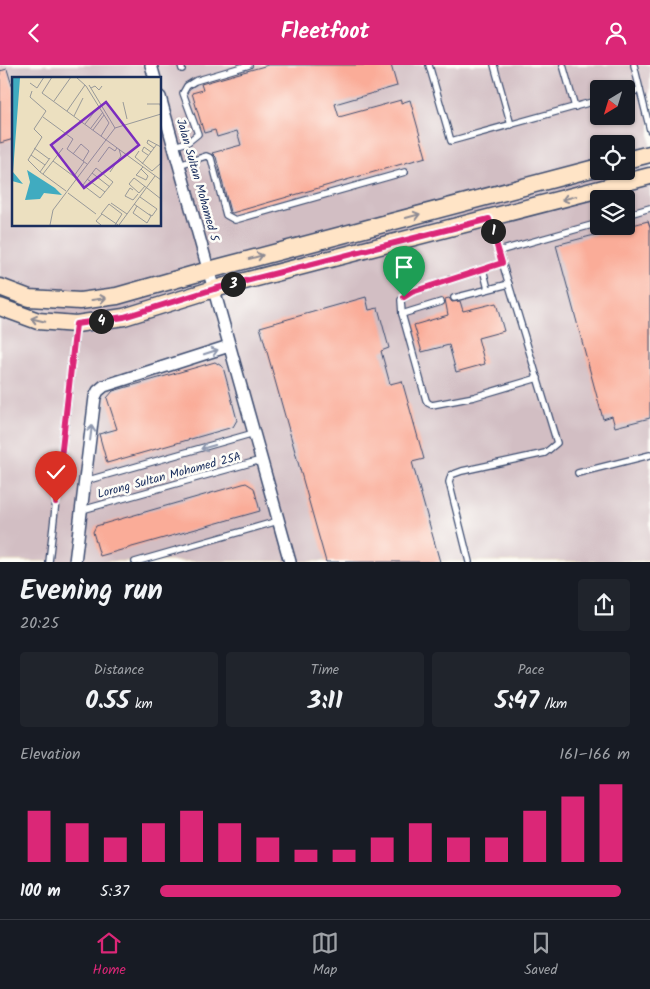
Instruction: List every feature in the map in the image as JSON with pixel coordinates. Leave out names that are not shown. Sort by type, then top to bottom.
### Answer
[{"type":"street","name":"Jalan Sultan Mohamed 5","points":[[161,100],[209,269],[228,346],[290,561]]},
{"type":"street","points":[[635,158],[650,154]]},
{"type":"street","points":[[0,287],[29,298],[80,301],[117,296],[209,269],[590,169]]},
{"type":"street","points":[[0,307],[38,321],[76,324],[124,317],[214,289],[650,176]]},
{"type":"street","points":[[75,561],[95,397],[98,391],[104,386],[228,346]]},
{"type":"lane","points":[[174,146],[188,143],[198,134],[182,93],[187,86],[195,81],[249,65]]},
{"type":"lane","points":[[429,65],[451,141],[590,103]]},
{"type":"lane","points":[[494,65],[511,125]]},
{"type":"lane","points":[[563,65],[575,107]]},
{"type":"lane","points":[[634,65],[650,130]]},
{"type":"lane","points":[[635,91],[640,90]]},
{"type":"lane","points":[[179,165],[206,156],[211,158],[226,215],[235,220],[404,172]]},
{"type":"lane","points":[[635,212],[650,208]]},
{"type":"lane","points":[[469,561],[449,482],[450,477],[454,473],[545,453],[557,443],[489,219]]},
{"type":"lane","points":[[499,251],[590,226]]},
{"type":"lane","points":[[502,263],[408,294],[401,300],[402,314],[426,400],[430,404],[474,397],[538,378]]},
{"type":"lane","points":[[482,269],[488,289]]},
{"type":"lane","points":[[454,298],[509,284]]},
{"type":"lane","points":[[402,314],[441,302]]},
{"type":"lane","points":[[49,561],[76,324]]},
{"type":"lane","points":[[85,481],[254,433]]},
{"type":"lane","points":[[578,473],[650,455]]},
{"type":"lane","name":"Lorong Sultan Mohamed 25A","points":[[82,509],[261,460]]},
{"type":"lane","points":[[136,561],[278,521]]},
{"type":"shaded area","points":[[0,65],[650,65],[650,561],[0,561]]},
{"type":"building","points":[[268,65],[391,65],[397,86],[335,104],[339,117],[401,100],[401,103],[410,100],[426,157],[232,213],[230,212],[216,157],[212,153],[241,145],[237,131],[217,137],[215,130],[204,133],[192,93],[203,90],[201,84]]},
{"type":"building","points":[[7,69],[12,85],[12,140],[0,143],[0,71]]},
{"type":"building","points":[[648,221],[650,227],[650,418],[615,427],[612,416],[603,419],[556,245],[594,235],[635,235],[635,224]]},
{"type":"building","points":[[366,297],[369,310],[378,308],[389,348],[381,351],[390,384],[402,381],[424,459],[412,462],[440,562],[326,562],[260,327]]},
{"type":"building","points":[[449,298],[452,302],[460,301],[463,311],[496,303],[504,331],[478,338],[485,364],[456,372],[449,345],[422,352],[414,325],[448,315],[445,299]]},
{"type":"building","points":[[215,362],[223,367],[237,420],[233,427],[107,463],[99,434],[117,429],[107,398],[113,391]]},
{"type":"building","points":[[246,483],[254,488],[260,511],[100,556],[93,532],[96,526]]},
{"type":"route","points":[[56,502],[76,324],[124,317],[214,289],[489,219],[502,263],[412,292],[404,297]]}]
